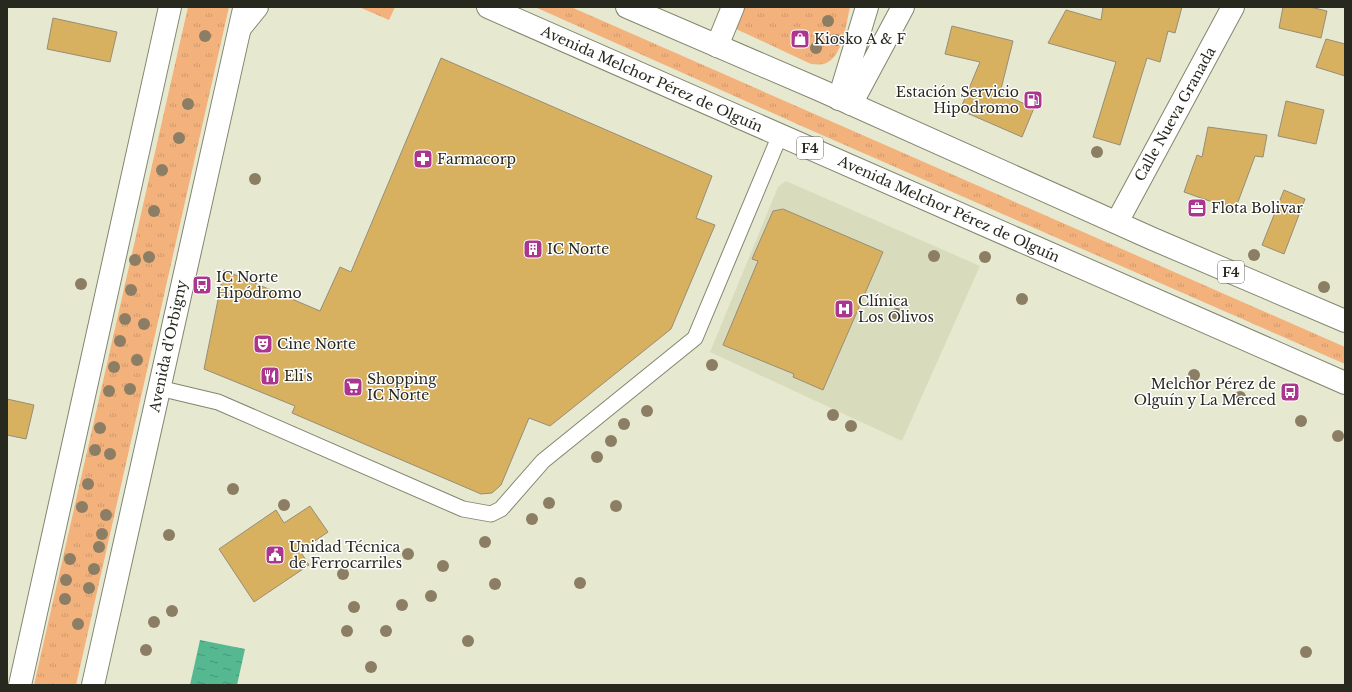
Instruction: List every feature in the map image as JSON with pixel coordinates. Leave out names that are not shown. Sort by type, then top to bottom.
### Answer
[{"type":"main road","points":[[20,685],[170,7]]},
{"type":"main road","points":[[242,17],[257,7]]},
{"type":"main road","name":"Avenida Melchor Pérez de Olguín","points":[[488,7],[1345,383]]},
{"type":"main road","name":"F4","points":[[627,7],[1345,321]]},
{"type":"main road","points":[[717,46],[733,7]]},
{"type":"main road","points":[[845,102],[867,7]]},
{"type":"main road","points":[[845,102],[902,7]]},
{"type":"main road","name":"Calle Nueva Granada","points":[[1117,222],[1234,7]]},
{"type":"main road","name":"Avenida d'Orbigny","points":[[93,685],[242,17]]},
{"type":"lane","points":[[160,388],[218,402],[463,509],[491,514],[501,509],[510,500],[543,462],[695,338],[766,165],[780,135]]},
{"type":"shaded area","name":"Clínica Los Olivos","points":[[786,181],[980,266],[902,441],[710,352],[778,187]]},
{"type":"green space","points":[[188,7],[229,7],[76,685],[34,685]]},
{"type":"green space","points":[[359,7],[395,7],[389,20]]},
{"type":"green space","points":[[535,7],[571,7],[1345,347],[1345,364],[806,128]]},
{"type":"green space","points":[[743,7],[850,7],[843,40],[836,55],[824,64],[811,64],[734,28]]},
{"type":"water","points":[[200,640],[245,649],[237,685],[190,685]]},
{"type":"building","points":[[1103,7],[1182,7],[1175,33],[1168,31],[1160,62],[1147,58],[1120,145],[1093,137],[1116,62],[1048,43],[1066,10],[1101,20]]},
{"type":"building","points":[[1283,7],[1310,7],[1327,11],[1321,38],[1279,28]]},
{"type":"building","points":[[53,18],[117,32],[110,62],[47,49]]},
{"type":"building","points":[[952,26],[1013,41],[1000,93],[1034,108],[1022,137],[960,110],[980,62],[945,54]]},
{"type":"building","points":[[1326,39],[1345,44],[1345,76],[1316,67]]},
{"type":"building","name":"IC Norte","points":[[441,58],[712,176],[696,218],[715,225],[671,329],[550,426],[529,418],[501,485],[492,493],[481,494],[292,413],[295,406],[204,369],[224,270],[320,311],[340,267],[351,272]]},
{"type":"building","points":[[1286,101],[1324,110],[1316,144],[1278,136]]},
{"type":"building","points":[[1208,127],[1267,135],[1263,157],[1255,156],[1235,210],[1184,192],[1197,155],[1202,157]]},
{"type":"building","points":[[1284,190],[1305,199],[1284,254],[1262,245]]},
{"type":"building","points":[[783,209],[883,252],[823,390],[793,377],[794,374],[723,345],[758,261],[752,259],[773,211]]},
{"type":"building","points":[[7,399],[34,405],[26,439],[7,435]]},
{"type":"building","points":[[310,506],[328,532],[300,551],[309,565],[254,602],[219,549],[276,510],[284,523]]},
{"type":"place","name":"Kiosko A & F","points":[[800,39]]},
{"type":"place","name":"Estación Servicio Hipodromo","points":[[1033,100]]},
{"type":"place","name":"Farmacorp","points":[[423,159]]},
{"type":"place","name":"Flota Bolivar","points":[[1197,208]]},
{"type":"place","name":"IC Norte","points":[[533,249]]},
{"type":"place","name":"IC Norte Hipódromo","points":[[202,285]]},
{"type":"place","name":"Clínica Los Olivos","points":[[844,309]]},
{"type":"place","name":"Cine Norte","points":[[263,344]]},
{"type":"place","name":"Eli's","points":[[270,376]]},
{"type":"place","name":"Shopping IC Norte","points":[[353,387]]},
{"type":"place","name":"Melchor Pérez de Olguín y La Merced","points":[[1290,392]]},
{"type":"place","name":"Unidad Técnica de Ferrocarriles","points":[[275,555]]}]
